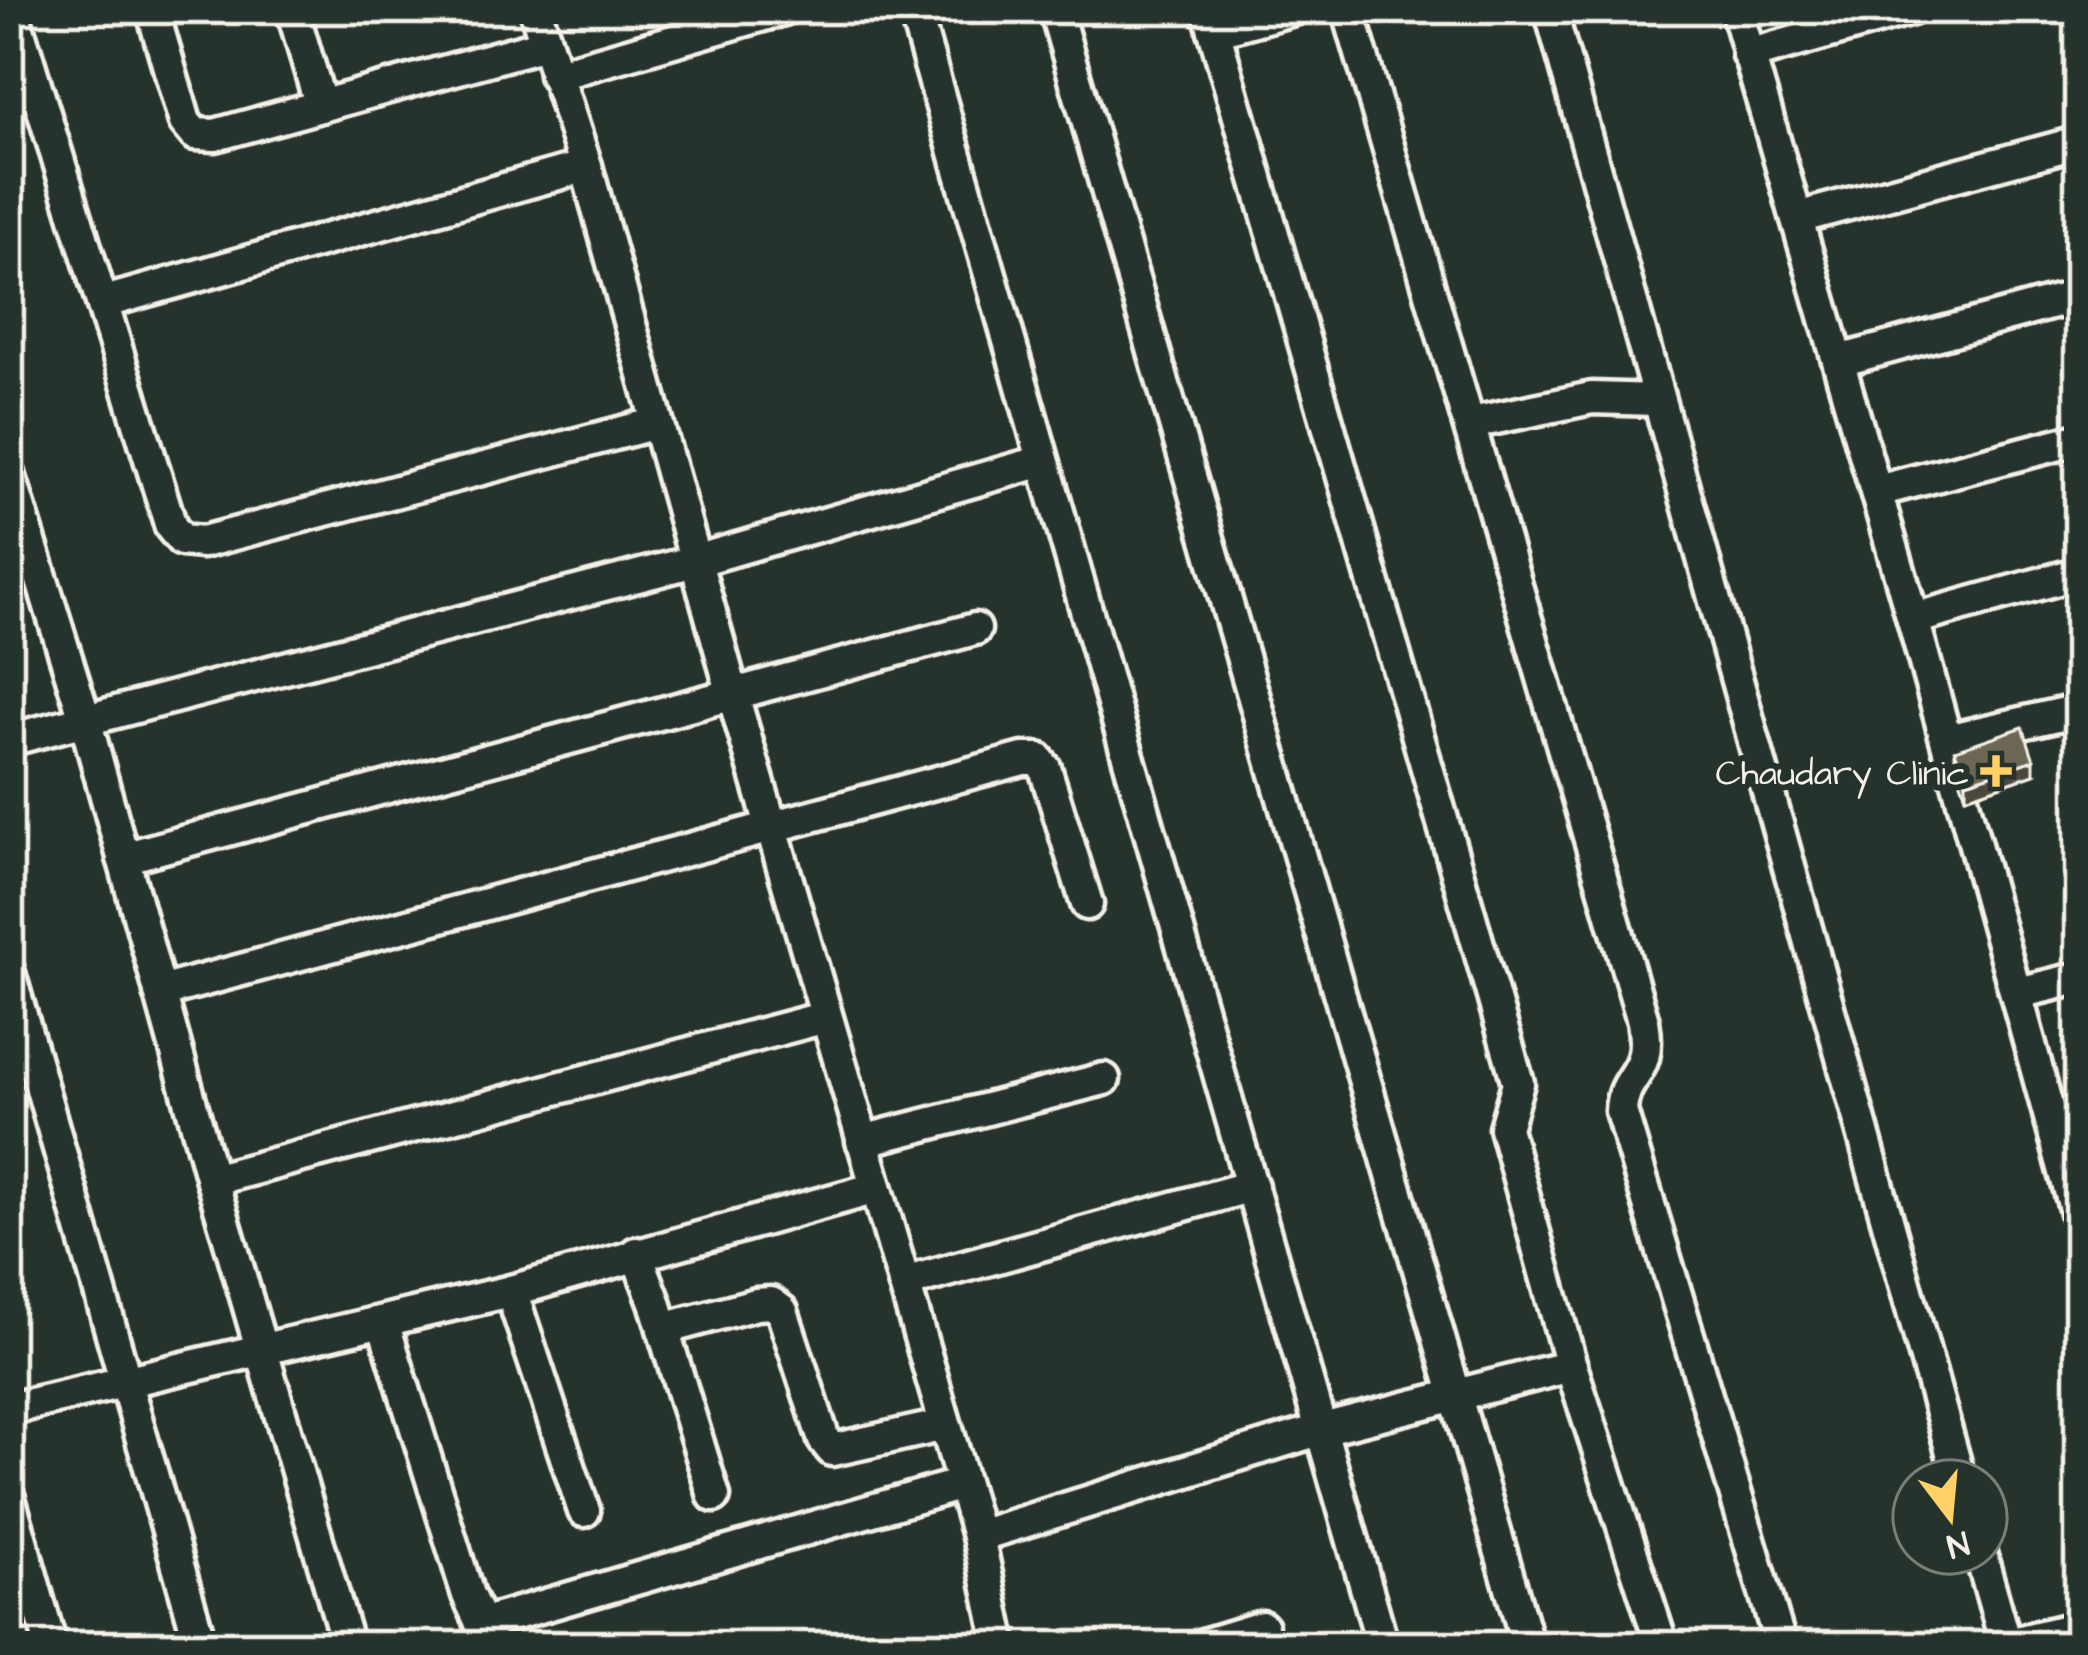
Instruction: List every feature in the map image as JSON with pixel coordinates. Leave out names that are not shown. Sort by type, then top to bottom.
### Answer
[{"type":"street","points":[[12,9],[171,527],[182,540],[203,542],[658,423]]},
{"type":"street","points":[[152,9],[185,122],[195,134],[215,135],[545,44]]},
{"type":"street","points":[[292,9],[321,106]]},
{"type":"street","points":[[535,9],[586,166],[770,825],[978,1536],[998,1645]]},
{"type":"street","points":[[555,75],[784,9]]},
{"type":"street","points":[[914,9],[1383,1646]]},
{"type":"street","points":[[1055,9],[1528,1646]]},
{"type":"street","points":[[1294,9],[1211,20],[1518,1083],[1505,1127],[1570,1366],[1662,1646]]},
{"type":"street","points":[[1348,9],[1643,1021],[1646,1058],[1626,1090],[1621,1111],[1781,1646]]},
{"type":"street","points":[[1550,9],[1953,1457]]},
{"type":"street","points":[[1736,9],[1913,619],[2079,1223]]},
{"type":"street","points":[[1748,55],[1912,9]]},
{"type":"street","points":[[1797,218],[2079,142]]},
{"type":"street","points":[[104,302],[586,166]]},
{"type":"street","points":[[1839,361],[2079,296]]},
{"type":"street","points":[[1472,422],[1592,398],[1656,400]]},
{"type":"street","points":[[1876,491],[2079,439]]},
{"type":"street","points":[[9,740],[695,560],[1043,460]]},
{"type":"street","points":[[9,474],[85,719],[212,1180],[348,1646]]},
{"type":"street","points":[[1913,619],[2079,573]]},
{"type":"street","points":[[123,858],[975,629]]},
{"type":"street","points":[[1947,740],[2079,710]]},
{"type":"street","points":[[160,992],[1023,759],[1038,759],[1045,768],[1087,904]]},
{"type":"street","points":[[9,973],[201,1646]]},
{"type":"street","points":[[2018,993],[2079,978]]},
{"type":"street","points":[[212,1180],[826,1017]]},
{"type":"street","points":[[862,1141],[1104,1079]]},
{"type":"street","points":[[904,1283],[1252,1186]]},
{"type":"street","points":[[9,1409],[511,1291],[876,1188]]},
{"type":"street","points":[[636,1253],[714,1496]]},
{"type":"street","points":[[511,1291],[584,1510]]},
{"type":"street","points":[[663,1329],[771,1303],[782,1311],[824,1440],[832,1450],[945,1425]]},
{"type":"street","points":[[383,1322],[468,1595],[486,1635],[962,1484]]},
{"type":"street","points":[[978,1536],[1322,1429],[1570,1366]]},
{"type":"street","points":[[9,1498],[51,1646]]},
{"type":"street","points":[[1986,1577],[2003,1645],[2079,1627]]},
{"type":"street","points":[[1200,1646],[1262,1627]]},
{"type":"building","points":[[2023,727],[2034,760],[1966,782],[1955,750]]},
{"type":"place","name":"Chaudary Clinic","points":[[1996,771]]}]
